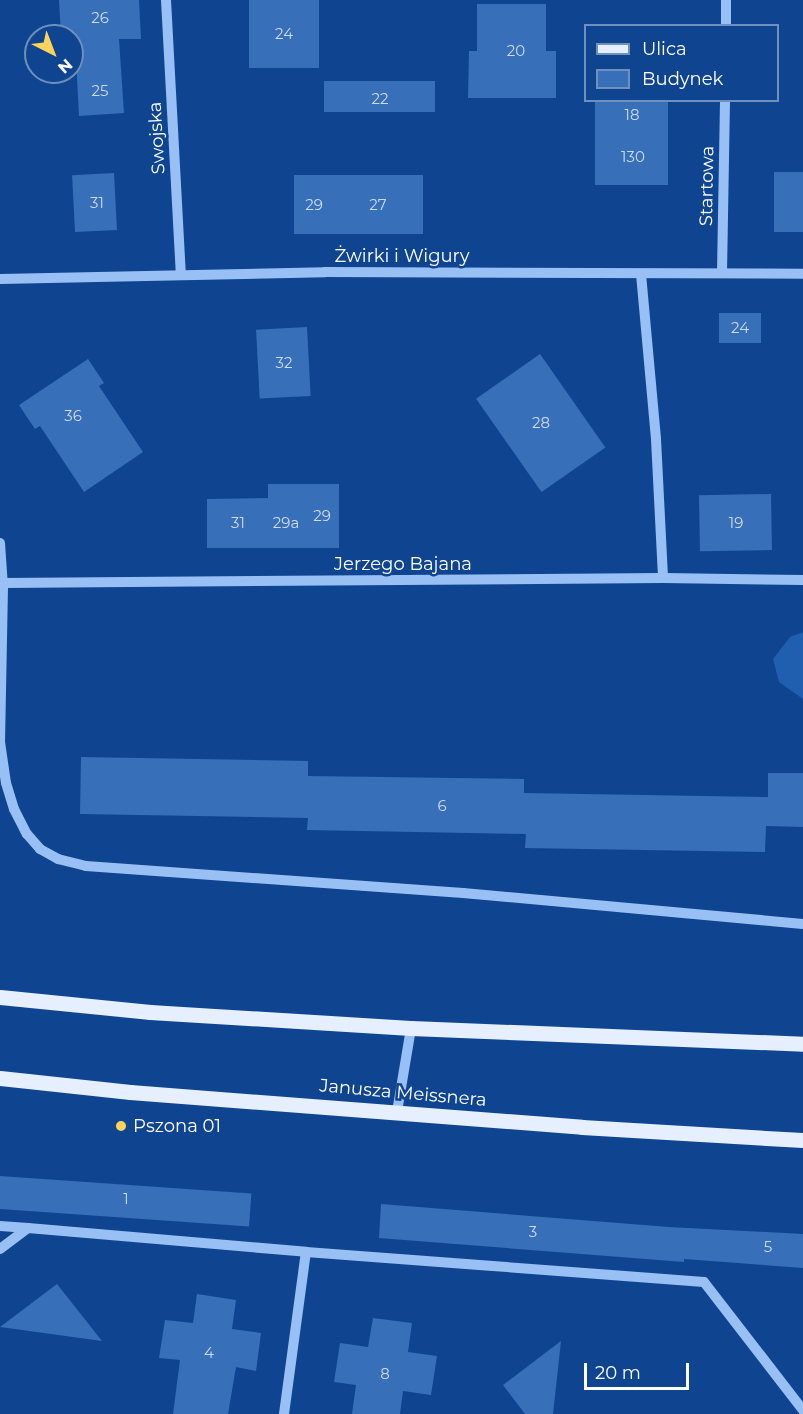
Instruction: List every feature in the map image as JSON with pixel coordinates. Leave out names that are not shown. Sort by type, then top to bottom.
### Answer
[{"type":"main road","points":[[0,997],[150,1011],[411,1028],[803,1044]]},
{"type":"main road","name":"Janusza Meissnera","points":[[0,1078],[130,1092],[582,1127],[803,1140]]},
{"type":"street","name":"Swojska","points":[[166,0],[181,275]]},
{"type":"street","points":[[726,0],[726,24]]},
{"type":"street","name":"Startowa","points":[[722,273],[725,102]]},
{"type":"street","name":"Żwirki i Wigury","points":[[0,279],[325,272],[803,274]]},
{"type":"street","points":[[641,274],[656,439],[663,578]]},
{"type":"street","points":[[0,543],[3,583],[0,742],[6,783],[14,809],[27,834],[40,849],[58,859],[70,864],[109,868],[463,893],[803,924]]},
{"type":"street","name":"Jerzego Bajana","points":[[3,583],[663,578],[803,580]]},
{"type":"street","points":[[397,1112],[411,1028]]},
{"type":"street","points":[[0,1226],[704,1282],[803,1410]]},
{"type":"street","points":[[0,1249],[28,1227]]},
{"type":"street","points":[[284,1414],[306,1252]]},
{"type":"shaded area","points":[[803,632],[803,699],[779,682],[773,659],[790,637]]},
{"type":"building","points":[[59,0],[139,0],[141,39],[119,39],[124,113],[79,116],[77,84],[84,84],[84,24],[60,24]]},
{"type":"building","points":[[249,0],[319,0],[319,68],[249,68]]},
{"type":"building","points":[[477,4],[546,4],[546,51],[556,51],[556,98],[468,98],[469,51],[477,51]]},
{"type":"building","points":[[324,81],[435,81],[435,112],[324,112]]},
{"type":"building","points":[[595,102],[668,102],[668,185],[595,185]]},
{"type":"building","points":[[774,172],[803,172],[803,232],[774,232]]},
{"type":"building","points":[[114,173],[117,230],[75,232],[72,175]]},
{"type":"building","points":[[294,175],[423,175],[423,234],[294,234]]},
{"type":"building","points":[[719,313],[761,313],[761,343],[719,343]]},
{"type":"building","points":[[307,327],[311,396],[260,399],[256,330]]},
{"type":"building","points":[[540,354],[605,447],[541,492],[476,399]]},
{"type":"building","points":[[88,359],[104,383],[99,386],[143,452],[84,492],[40,426],[35,429],[19,405]]},
{"type":"building","points":[[268,484],[339,484],[339,548],[207,548],[207,499],[268,498]]},
{"type":"building","points":[[771,494],[772,550],[700,551],[699,495]]},
{"type":"building","points":[[81,757],[308,761],[308,776],[524,779],[524,793],[768,797],[768,773],[803,773],[803,827],[766,826],[765,852],[525,848],[526,834],[307,830],[308,818],[80,814]]},
{"type":"building","points":[[0,1176],[251,1194],[249,1226],[0,1209]]},
{"type":"building","points":[[381,1204],[669,1227],[803,1234],[803,1268],[684,1259],[684,1262],[379,1238]]},
{"type":"building","points":[[57,1284],[102,1341],[0,1327]]},
{"type":"building","points":[[197,1294],[236,1300],[232,1329],[261,1333],[256,1371],[236,1367],[228,1414],[173,1414],[180,1360],[159,1358],[165,1320],[193,1323]]},
{"type":"building","points":[[373,1318],[412,1323],[408,1352],[437,1356],[431,1395],[403,1391],[400,1414],[352,1414],[356,1385],[334,1382],[340,1343],[368,1347]]},
{"type":"building","points":[[561,1341],[553,1414],[525,1414],[503,1385]]},
{"type":"place","name":"Pszona 01","points":[[121,1126]]}]
